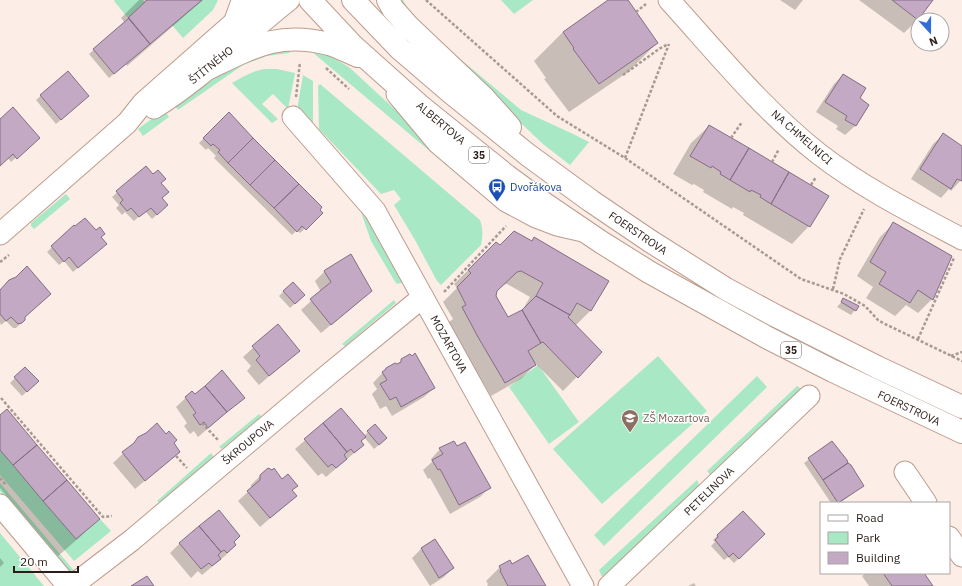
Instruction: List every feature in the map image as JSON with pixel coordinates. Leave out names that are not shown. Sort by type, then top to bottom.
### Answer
[{"type":"main road","points":[[235,22],[243,0]]},
{"type":"main road","name":"ALBERTOVA","points":[[310,0],[372,64],[419,105],[485,159],[545,204],[624,257]]},
{"type":"main road","name":"FOERSTROVA","points":[[353,0],[400,49],[449,91],[528,155],[644,237],[726,289],[826,342],[962,407]]},
{"type":"main road","points":[[388,0],[393,9],[408,26],[484,98],[507,123],[528,155]]},
{"type":"main road","points":[[209,68],[255,46],[268,42],[284,40],[301,40],[330,44],[372,64]]},
{"type":"main road","name":"FOERSTROVA","points":[[624,257],[768,338],[833,371],[962,432]]},
{"type":"street","name":"ŠTÍTNÉHO","points":[[0,234],[127,123],[143,103],[235,22],[263,0]]},
{"type":"street","name":"ŠTÍTNÉHO","points":[[127,123],[166,101],[209,68],[289,0]]},
{"type":"street","name":"NA CHMELNICI","points":[[669,0],[754,93],[816,151],[865,185],[904,208],[959,247]]},
{"type":"street","name":"MOZARTOVA","points":[[293,117],[380,206],[432,296],[488,413],[583,586]]},
{"type":"street","name":"ŠKROUPOVA","points":[[72,586],[132,540],[329,374],[432,296]]},
{"type":"street","name":"PETELINOVA","points":[[609,586],[809,396]]},
{"type":"street","points":[[905,472],[925,502]]},
{"type":"street","points":[[0,505],[68,586]]},
{"type":"street","points":[[950,538],[962,556]]},
{"type":"path","points":[[426,0],[557,116],[625,158],[801,279],[844,294],[865,306],[878,320],[883,323],[962,361]]},
{"type":"path","points":[[636,12],[646,4]]},
{"type":"path","points":[[623,75],[659,49],[669,44],[625,158]]},
{"type":"path","points":[[293,117],[300,60]]},
{"type":"path","points":[[326,68],[349,89]]},
{"type":"path","points":[[731,138],[742,122]]},
{"type":"path","points":[[772,162],[780,148]]},
{"type":"path","points":[[833,289],[840,259],[865,208]]},
{"type":"path","points":[[432,296],[507,226]]},
{"type":"path","points":[[918,339],[959,247]]},
{"type":"path","points":[[951,356],[962,352]]},
{"type":"path","points":[[1,398],[23,426],[55,460],[103,517],[112,516]]},
{"type":"path","points":[[202,423],[218,440]]},
{"type":"path","points":[[176,456],[186,467]]},
{"type":"path","points":[[52,463],[55,460]]},
{"type":"green space","points":[[143,0],[145,3],[128,18],[114,1]]},
{"type":"green space","points":[[202,0],[218,0],[213,10],[183,38],[172,25]]},
{"type":"green space","points":[[397,0],[403,0],[409,11],[420,25],[521,110],[589,142],[570,165],[543,144],[411,20]]},
{"type":"green space","points":[[501,0],[533,0],[514,14]]},
{"type":"green space","points":[[292,49],[289,53],[267,56],[243,65],[178,110],[174,104],[241,62],[254,56]]},
{"type":"green space","points":[[311,51],[332,57],[350,68],[467,176],[464,180]]},
{"type":"green space","points":[[264,69],[277,69],[295,73],[288,109],[273,94],[262,104],[278,119],[272,123],[232,83]]},
{"type":"green space","points":[[303,75],[313,81],[313,133],[296,116]]},
{"type":"green space","points":[[320,84],[480,220],[482,226],[481,245],[441,285],[437,281],[394,205],[401,199],[394,190],[381,194],[319,129],[318,86]]},
{"type":"green space","points":[[164,110],[169,117],[143,136],[138,129]]},
{"type":"green space","points":[[66,194],[70,199],[34,229],[31,226],[31,223]]},
{"type":"green space","points":[[354,198],[367,212],[405,282],[397,284],[394,280],[371,241],[361,212],[351,200]]},
{"type":"green space","points":[[394,300],[396,303],[345,346],[342,344]]},
{"type":"green space","points":[[658,356],[707,411],[602,504],[553,449]]},
{"type":"green space","points":[[538,365],[579,422],[549,444],[509,387]]},
{"type":"green space","points":[[757,376],[767,387],[604,546],[594,535]]},
{"type":"green space","points":[[797,386],[803,390],[712,477],[707,471]]},
{"type":"green space","points":[[259,414],[262,417],[222,449],[219,447]]},
{"type":"green space","points":[[0,450],[76,539],[100,519],[111,531],[74,561],[0,475]]},
{"type":"green space","points":[[211,453],[214,457],[160,503],[157,501]]},
{"type":"green space","points":[[697,480],[700,487],[602,577],[599,570]]},
{"type":"green space","points":[[0,483],[76,573],[67,569],[2,494],[0,491]]},
{"type":"green space","points":[[0,533],[44,586],[0,586]]},
{"type":"building","points":[[147,0],[202,0],[150,44],[128,18]]},
{"type":"building","points":[[608,0],[628,0],[658,43],[599,84],[573,49],[574,48],[563,32]]},
{"type":"building","points":[[892,0],[933,0],[924,12],[910,12],[910,14]]},
{"type":"building","points":[[129,18],[150,44],[114,74],[93,49]]},
{"type":"building","points":[[68,71],[89,96],[61,120],[40,95]]},
{"type":"building","points":[[843,74],[866,88],[860,98],[869,105],[856,126],[845,120],[847,116],[825,102]]},
{"type":"building","points":[[13,107],[40,138],[17,159],[13,154],[0,166],[0,119]]},
{"type":"building","points":[[229,112],[253,138],[228,163],[218,152],[220,150],[213,144],[211,146],[203,138]]},
{"type":"building","points":[[709,125],[749,148],[730,180],[720,174],[721,172],[712,166],[711,168],[690,156]]},
{"type":"building","points":[[943,133],[962,146],[962,181],[957,179],[951,189],[920,169]]},
{"type":"building","points":[[253,138],[275,160],[250,185],[228,163]]},
{"type":"building","points":[[749,148],[789,172],[771,204],[760,197],[761,195],[751,190],[750,192],[730,180]]},
{"type":"building","points":[[275,160],[299,184],[274,208],[250,185]]},
{"type":"building","points":[[146,166],[153,174],[158,170],[166,179],[161,183],[169,192],[162,198],[168,205],[157,215],[151,208],[139,217],[131,208],[127,211],[120,203],[123,200],[116,191]]},
{"type":"building","points":[[789,172],[829,196],[810,227],[771,204]]},
{"type":"building","points":[[299,184],[322,207],[320,210],[323,213],[306,230],[302,226],[297,232],[274,208]]},
{"type":"building","points":[[85,218],[96,230],[100,227],[105,234],[101,237],[107,244],[78,268],[69,257],[64,262],[51,246],[74,225],[75,226]]},
{"type":"building","points":[[893,222],[952,256],[933,300],[918,290],[910,303],[879,284],[886,272],[870,262]]},
{"type":"building","points":[[514,231],[532,241],[534,237],[609,281],[591,311],[577,303],[570,315],[536,296],[543,283],[521,271],[517,272],[497,291],[496,296],[508,317],[522,310],[541,343],[528,351],[536,365],[505,383],[462,307],[466,305],[457,287],[471,273],[468,270],[496,242],[500,245]]},
{"type":"building","points":[[351,254],[372,291],[331,325],[310,299],[331,282],[324,271]]},
{"type":"building","points":[[27,266],[51,294],[25,317],[25,320],[22,323],[18,324],[11,317],[6,321],[0,314],[0,290],[9,280],[16,277]]},
{"type":"building","points":[[293,282],[305,295],[295,304],[283,291]]},
{"type":"building","points":[[536,296],[570,315],[568,317],[602,352],[578,378],[543,342],[541,343],[522,310]]},
{"type":"building","points":[[843,298],[859,306],[856,311],[841,302]]},
{"type":"building","points":[[278,324],[300,351],[269,376],[256,360],[260,356],[252,346]]},
{"type":"building","points":[[415,353],[435,388],[401,407],[396,397],[390,400],[380,384],[387,380],[382,372],[395,363],[397,364],[401,362],[401,359],[410,354],[412,356]]},
{"type":"building","points":[[25,367],[39,381],[27,392],[14,377]]},
{"type":"building","points":[[222,370],[245,398],[227,412],[205,386]]},
{"type":"building","points":[[205,386],[227,412],[208,428],[204,422],[200,425],[193,415],[196,413],[185,397],[192,391],[195,394]]},
{"type":"building","points":[[341,408],[366,437],[361,441],[364,445],[354,453],[351,449],[347,452],[323,423]]},
{"type":"building","points":[[7,409],[37,445],[13,465],[0,450],[0,415]]},
{"type":"building","points":[[157,423],[166,434],[169,431],[177,440],[174,443],[180,452],[145,481],[122,452],[134,443],[138,437],[146,433]]},
{"type":"building","points":[[323,423],[347,452],[344,455],[347,459],[336,468],[332,464],[328,467],[304,439]]},
{"type":"building","points":[[375,424],[387,438],[379,445],[367,431]]},
{"type":"building","points":[[454,441],[457,446],[465,442],[491,488],[459,505],[440,469],[438,470],[432,460],[443,454],[439,448]]},
{"type":"building","points":[[832,441],[848,463],[823,480],[808,458]]},
{"type":"building","points":[[37,445],[67,480],[43,501],[13,465]]},
{"type":"building","points":[[848,463],[851,465],[864,486],[837,502],[823,480]]},
{"type":"building","points":[[268,468],[272,470],[274,468],[282,479],[288,474],[298,486],[292,490],[297,496],[270,518],[247,491],[260,480],[260,475]]},
{"type":"building","points":[[67,480],[100,519],[76,539],[43,501]]},
{"type":"building","points":[[219,510],[240,536],[234,542],[236,545],[227,553],[224,550],[221,552],[199,526]]},
{"type":"building","points":[[743,511],[765,534],[739,559],[733,553],[729,557],[715,540],[718,537],[717,535]]},
{"type":"building","points":[[199,526],[221,552],[218,555],[221,559],[212,566],[209,563],[201,569],[179,543]]},
{"type":"building","points":[[435,539],[454,568],[439,578],[421,548]]},
{"type":"building","points":[[528,555],[546,586],[508,586],[499,566],[510,560],[512,564]]},
{"type":"building","points":[[884,574],[925,574],[933,586],[892,586]]},
{"type":"building","points":[[147,576],[154,586],[131,586]]},
{"type":"place","name":"Dvořákova","points":[[497,202]]},
{"type":"place","name":"ZŠ Mozartova","points":[[630,433]]}]
